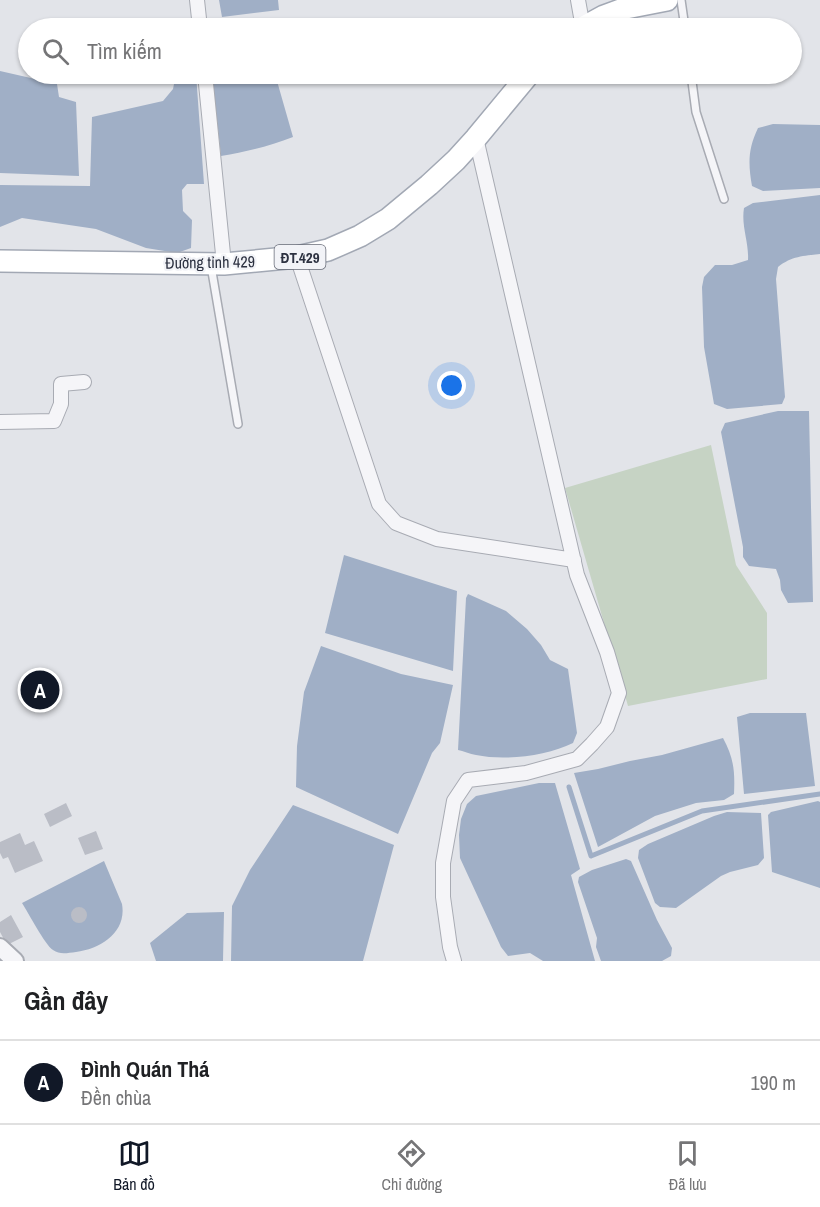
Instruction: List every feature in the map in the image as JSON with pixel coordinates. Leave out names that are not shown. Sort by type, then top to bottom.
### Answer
[{"type":"main road","points":[[600,18],[626,8],[667,0]]},
{"type":"main road","name":"Đường tỉnh 429","points":[[0,261],[217,264],[297,257],[328,250],[360,236],[388,219],[429,185],[476,138],[521,84]]},
{"type":"street","points":[[197,0],[199,18]]},
{"type":"street","points":[[578,0],[581,18]]},
{"type":"street","points":[[206,84],[217,264]]},
{"type":"street","points":[[454,961],[443,897],[443,863],[454,801],[468,780],[526,773],[577,759],[607,727],[619,693],[607,652],[577,575],[476,138]]},
{"type":"street","points":[[297,257],[379,504],[396,523],[436,539],[574,560]]},
{"type":"street","points":[[0,422],[54,421],[61,404],[61,384],[84,382]]},
{"type":"street","points":[[0,947],[15,961]]},
{"type":"lane","points":[[681,0],[684,18]]},
{"type":"lane","points":[[692,84],[696,112],[724,199]]},
{"type":"lane","points":[[217,264],[238,423]]},
{"type":"green space","points":[[711,445],[736,565],[767,613],[767,679],[628,706],[565,488]]},
{"type":"water","points":[[219,0],[278,0],[279,10],[222,17]]},
{"type":"water","points":[[0,71],[18,75],[18,84],[57,84],[59,97],[76,102],[79,176],[0,173]]},
{"type":"water","points":[[174,84],[197,84],[204,184],[187,184],[182,190],[183,211],[192,220],[191,248],[177,253],[146,248],[96,229],[22,218],[0,227],[0,185],[90,186],[92,117],[163,101],[173,89]]},
{"type":"water","points":[[213,84],[278,84],[293,137],[240,153],[221,156]]},
{"type":"water","points":[[773,124],[820,125],[820,188],[763,191],[752,186],[750,163],[752,143],[758,128]]},
{"type":"water","points":[[820,195],[820,254],[793,259],[778,267],[776,279],[785,397],[782,404],[727,409],[714,404],[704,347],[702,287],[704,277],[715,265],[732,265],[748,260],[744,208],[753,203]]},
{"type":"water","points":[[778,411],[809,411],[813,602],[788,603],[781,590],[776,569],[749,566],[743,557],[721,432],[725,423]]},
{"type":"water","points":[[344,555],[457,591],[453,671],[325,633]]},
{"type":"water","points":[[468,594],[506,611],[527,629],[550,660],[568,669],[577,733],[573,743],[539,754],[513,757],[487,757],[458,750]]},
{"type":"water","points":[[321,646],[401,674],[453,685],[440,743],[432,753],[398,834],[296,787],[297,746],[304,692]]},
{"type":"water","points":[[750,713],[806,713],[815,786],[744,794],[737,717]]},
{"type":"water","points":[[723,738],[733,765],[734,794],[724,800],[696,803],[655,816],[598,847],[574,773],[662,755]]},
{"type":"water","points":[[539,783],[555,783],[580,869],[571,875],[595,961],[543,961],[530,953],[508,956],[501,947],[460,858],[461,819],[467,804],[476,796]]},
{"type":"water","points":[[820,802],[820,888],[772,872],[768,815],[771,812]]},
{"type":"water","points":[[293,805],[394,845],[363,961],[231,961],[232,906],[250,870]]},
{"type":"water","points":[[727,812],[761,813],[764,858],[758,865],[721,876],[676,908],[660,907],[655,903],[638,858],[639,850],[648,844]]},
{"type":"water","points":[[626,859],[631,861],[672,948],[671,956],[662,961],[601,961],[596,947],[597,938],[578,882],[579,877],[592,870]]},
{"type":"water","points":[[104,861],[122,904],[120,923],[116,931],[103,943],[94,947],[70,953],[56,952],[46,942],[22,903]]},
{"type":"water","points":[[224,912],[223,961],[156,961],[150,943],[187,913]]},
{"type":"building","points":[[66,803],[72,816],[50,827],[44,814]]},
{"type":"building","points":[[96,831],[103,849],[85,855],[78,838]]},
{"type":"building","points":[[20,833],[25,845],[34,841],[43,861],[15,873],[8,857],[3,859],[0,853],[0,842]]},
{"type":"building","points":[[79,907],[87,915],[79,923],[71,915]]},
{"type":"building","points":[[11,915],[23,937],[7,945],[0,932],[0,922]]},
{"type":"waterway","points":[[569,787],[591,856],[702,811],[820,794]]},
{"type":"place","name":"Đình Quán Thá","points":[[40,690]]}]
